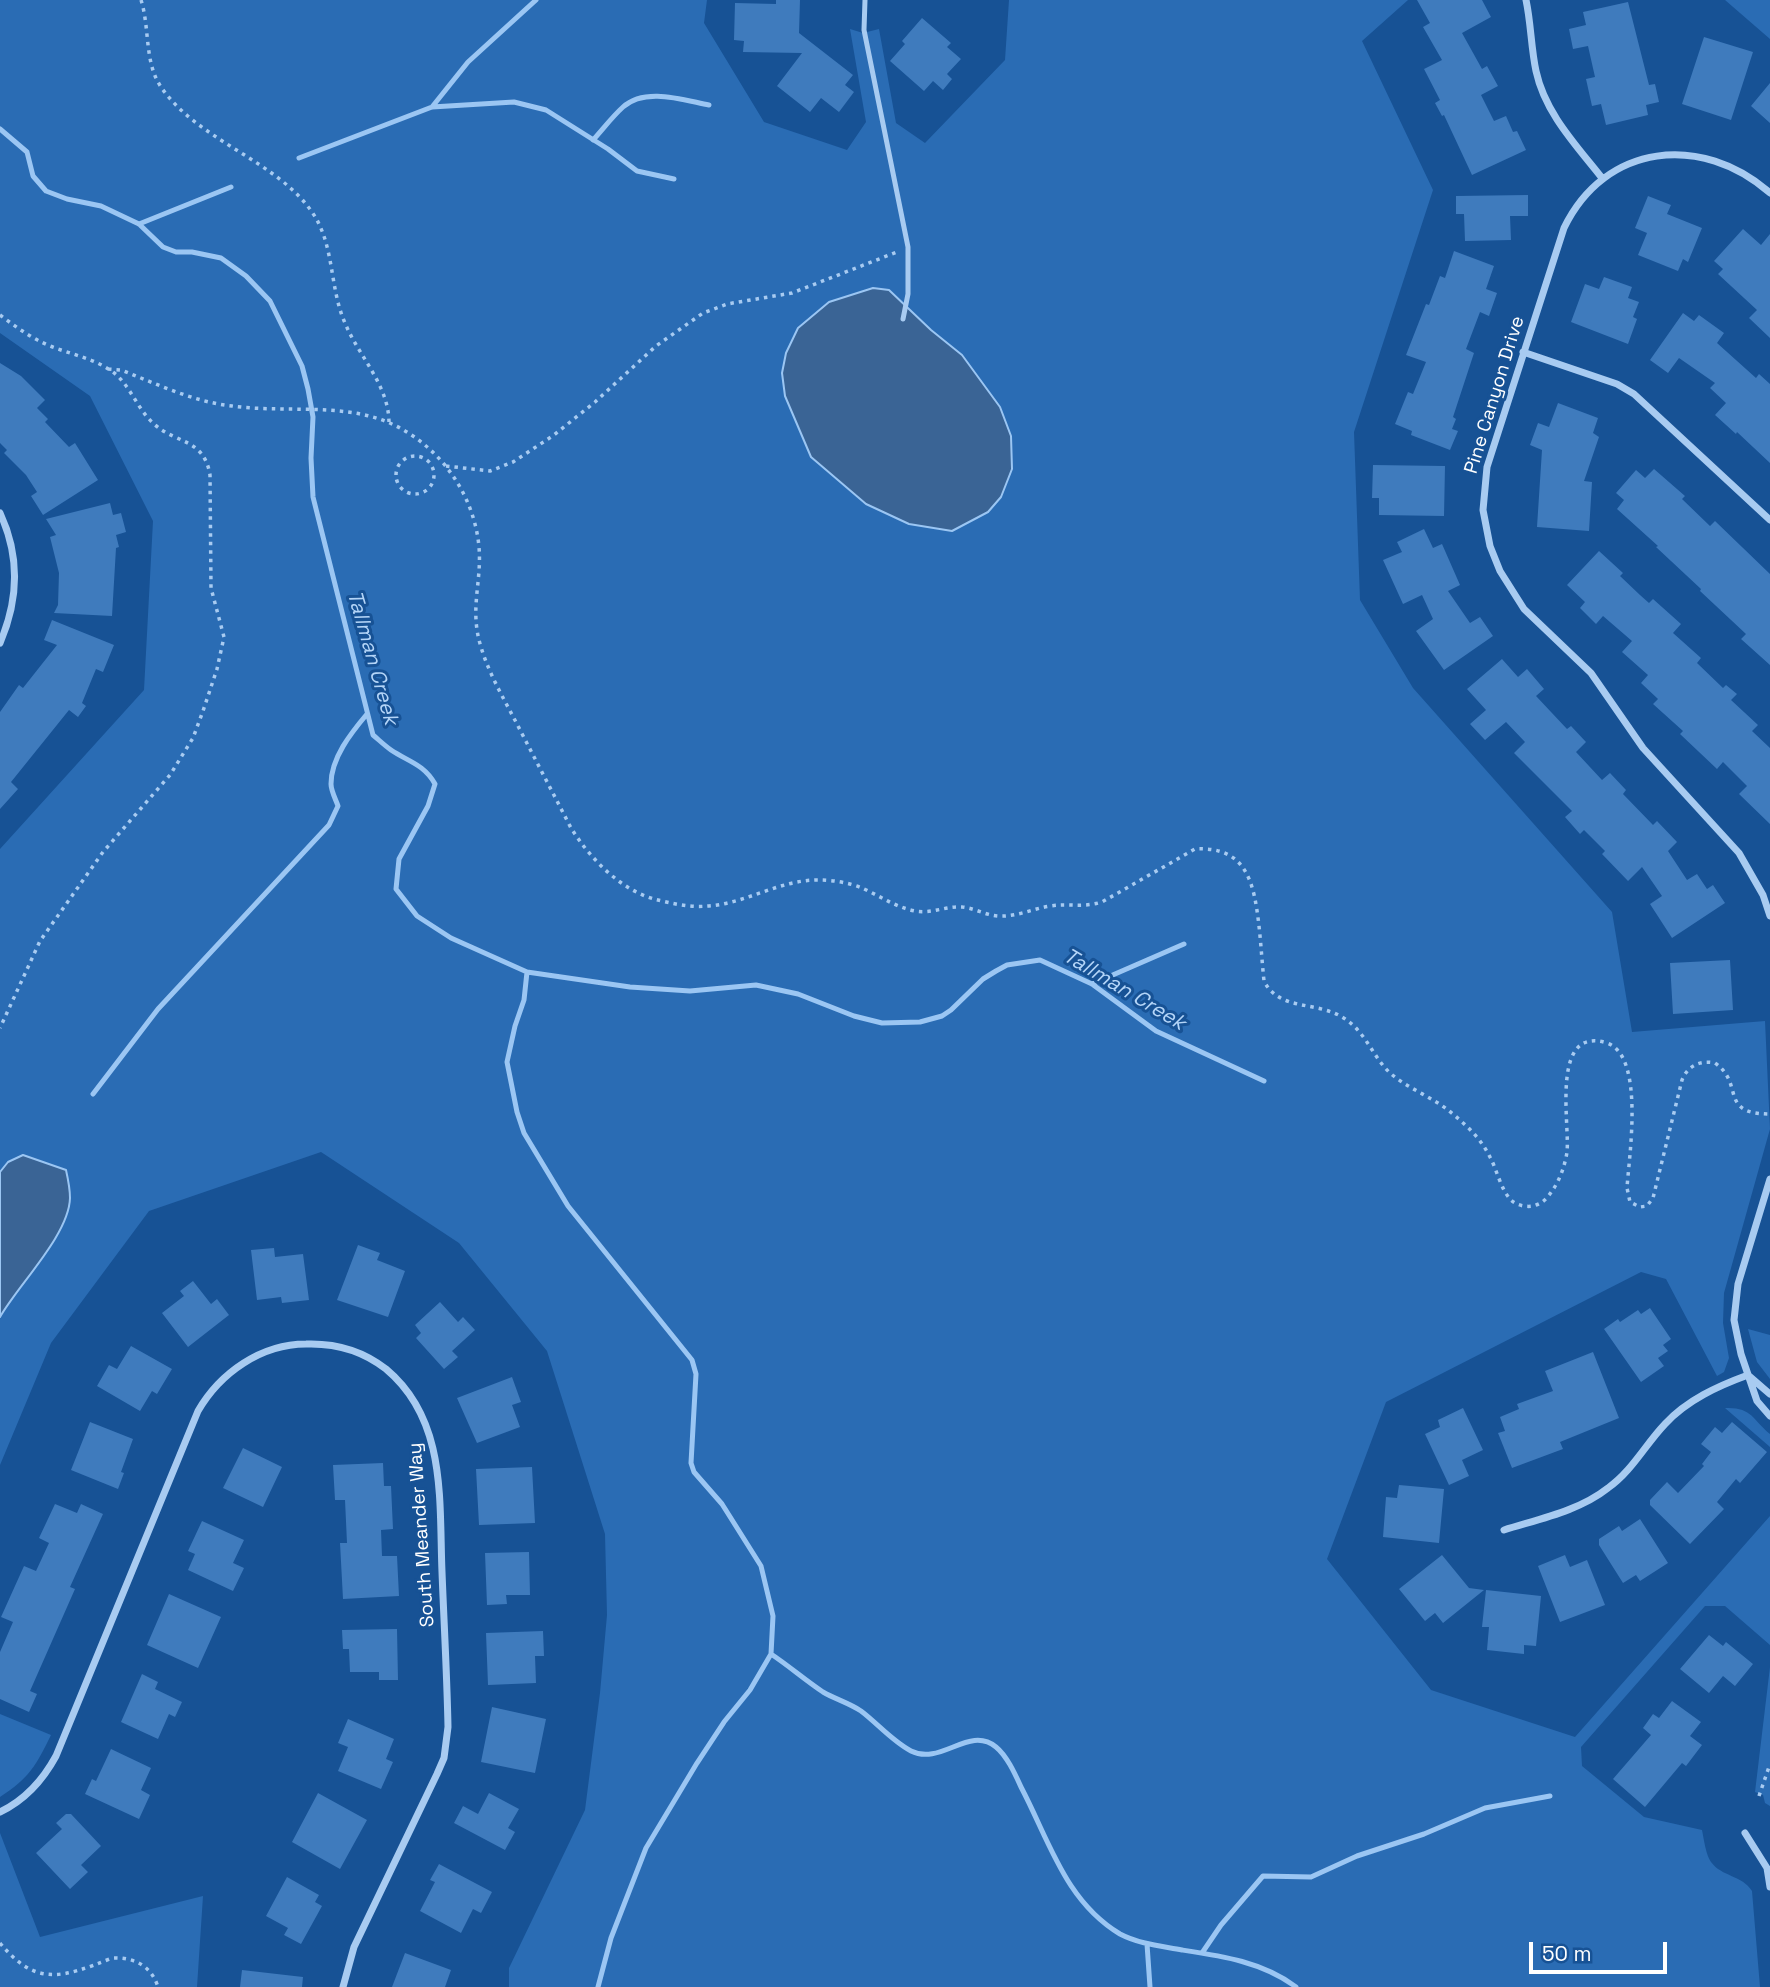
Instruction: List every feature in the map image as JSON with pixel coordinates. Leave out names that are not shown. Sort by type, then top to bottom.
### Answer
[{"type":"street","points":[[1526,0],[1535,69],[1543,95],[1560,125],[1602,178],[1644,159],[1662,155],[1695,155],[1731,166],[1755,180],[1770,193]]},
{"type":"street","name":"Pine Canyon Drive","points":[[1602,178],[1577,203],[1564,228],[1485,478],[1483,510],[1493,556],[1524,609],[1591,673],[1643,748],[1739,853],[1756,880],[1770,912]]},
{"type":"street","points":[[1523,352],[1617,384],[1634,394],[1770,520]]},
{"type":"street","points":[[0,513],[8,533],[16,571],[13,608],[0,643]]},
{"type":"street","points":[[1770,1179],[1735,1296],[1734,1320],[1741,1354],[1757,1401],[1770,1416]]},
{"type":"street","name":"South Meander Way","points":[[0,1812],[27,1794],[49,1769],[56,1756],[198,1411],[210,1392],[246,1362],[288,1345],[329,1345],[370,1358],[407,1390],[424,1416],[433,1443],[439,1516],[448,1727],[444,1758],[438,1774],[354,1947],[343,1987]]},
{"type":"street","points":[[1748,1375],[1770,1394]]},
{"type":"street","points":[[1504,1530],[1578,1506],[1596,1497],[1621,1478],[1666,1423],[1684,1406],[1706,1393],[1748,1375]]},
{"type":"street","points":[[1745,1833],[1767,1868],[1770,1887]]},
{"type":"lane","points":[[865,0],[864,30],[908,247],[908,294],[903,319]]},
{"type":"path","points":[[141,0],[153,71],[163,90],[199,125],[294,192],[319,224],[326,238],[332,280],[342,314],[360,354],[389,405],[389,423]]},
{"type":"path","points":[[446,466],[490,471],[513,461],[554,435],[656,346],[703,313],[727,304],[792,293],[908,247]]},
{"type":"path","points":[[0,315],[37,339],[108,369],[124,383],[153,423],[163,431],[194,445],[206,460],[210,484],[211,588],[223,630],[223,647],[203,711],[184,754],[161,786],[103,852],[50,926],[0,1027]]},
{"type":"path","points":[[108,369],[121,370],[215,403],[369,416],[389,423],[416,438],[435,454],[464,493],[476,527],[479,548],[474,611],[476,628],[494,680],[571,828],[598,863],[632,889],[652,898],[706,907],[775,887],[819,880],[860,887],[896,905],[916,911],[936,912],[964,907],[984,914],[1012,916],[1051,906],[1088,907],[1102,902],[1195,849],[1206,848],[1241,863],[1248,873],[1256,898],[1264,981],[1269,991],[1280,999],[1332,1011],[1357,1028],[1387,1070],[1438,1102],[1468,1126],[1490,1156],[1511,1200],[1519,1204],[1538,1205],[1547,1198],[1560,1176],[1567,1150],[1567,1072],[1570,1058],[1583,1044],[1599,1041],[1610,1044],[1619,1050],[1623,1057],[1632,1096],[1627,1188],[1630,1202],[1636,1206],[1647,1206],[1653,1198],[1682,1080],[1689,1068],[1701,1062],[1715,1063],[1727,1073],[1740,1108],[1749,1112],[1770,1114]]},
{"type":"path","points":[[428,461],[435,454]]},
{"type":"path","points":[[416,456],[428,461],[435,478],[429,489],[424,493],[411,494],[401,488],[396,476],[404,460],[416,456]]},
{"type":"path","points":[[1759,1796],[1770,1764]]},
{"type":"path","points":[[0,1943],[14,1963],[28,1974],[38,1977],[61,1978],[119,1957],[146,1967],[158,1987]]},
{"type":"shaded area","points":[[0,0],[707,0],[704,23],[764,122],[847,150],[866,122],[850,29],[863,33],[879,29],[896,123],[925,143],[1005,60],[1009,0],[1408,0],[1362,41],[1433,190],[1354,432],[1360,600],[1413,688],[1612,912],[1632,1032],[1765,1021],[1770,1129],[1724,1293],[1723,1323],[1729,1358],[1724,1372],[1717,1376],[1666,1279],[1641,1272],[1386,1402],[1327,1559],[1431,1690],[1575,1737],[1770,1516],[1770,1645],[1725,1606],[1705,1606],[1581,1747],[1582,1766],[1644,1817],[1702,1830],[1711,1862],[1721,1871],[1743,1882],[1752,1891],[1760,1987],[509,1987],[509,1968],[585,1810],[607,1615],[605,1534],[547,1351],[459,1243],[321,1152],[149,1211],[51,1343],[0,1465],[0,849],[144,690],[153,521],[90,396],[0,333]]},
{"type":"shaded area","points":[[1725,0],[1770,0],[1770,39]]},
{"type":"shaded area","points":[[873,288],[889,290],[962,355],[1000,407],[1011,436],[1012,469],[1001,497],[988,512],[952,531],[909,524],[866,504],[811,457],[785,396],[782,373],[786,353],[798,328],[829,302]]},
{"type":"shaded area","points":[[23,1155],[66,1170],[70,1198],[61,1228],[0,1317],[0,1172],[8,1162]]},
{"type":"shaded area","points":[[1748,1329],[1770,1335],[1770,1379],[1757,1362]]},
{"type":"shaded area","points":[[1725,1408],[1734,1408],[1751,1415],[1770,1434],[1770,1447]]},
{"type":"shaded area","points":[[1770,1667],[1770,1806],[1765,1803],[1763,1795],[1755,1792]]},
{"type":"shaded area","points":[[0,1714],[51,1735],[31,1770],[0,1797]]},
{"type":"shaded area","points":[[0,1833],[40,1937],[203,1896],[197,1987],[0,1987]]},
{"type":"building","points":[[776,0],[800,0],[799,33],[853,75],[845,85],[854,92],[839,112],[821,98],[810,112],[777,86],[802,53],[743,52],[744,41],[734,40],[735,3],[776,4]]},
{"type":"building","points":[[1417,0],[1482,0],[1491,17],[1462,33],[1482,69],[1487,66],[1498,86],[1481,95],[1494,121],[1506,116],[1526,150],[1472,175],[1444,115],[1442,116],[1435,103],[1440,100],[1424,69],[1442,60],[1423,27],[1430,23]]},
{"type":"building","points":[[1628,2],[1649,85],[1655,84],[1659,102],[1646,105],[1648,115],[1606,125],[1601,104],[1592,106],[1586,79],[1595,77],[1588,46],[1573,49],[1569,29],[1586,25],[1583,12]]},
{"type":"building","points":[[922,18],[951,43],[947,47],[961,59],[947,74],[952,79],[943,90],[933,81],[924,91],[890,61],[905,44],[902,41]]},
{"type":"building","points":[[1704,37],[1753,52],[1731,120],[1682,104]]},
{"type":"building","points":[[1770,83],[1770,123],[1751,106]]},
{"type":"building","points":[[1528,195],[1528,216],[1510,216],[1511,240],[1465,241],[1464,214],[1456,214],[1456,196]]},
{"type":"building","points":[[1648,196],[1671,205],[1667,214],[1702,228],[1688,262],[1683,259],[1678,271],[1638,255],[1647,233],[1635,228]]},
{"type":"building","points":[[1743,229],[1761,245],[1770,234],[1770,338],[1749,318],[1757,310],[1718,274],[1723,269],[1714,261]]},
{"type":"building","points":[[1454,251],[1494,266],[1486,289],[1497,293],[1489,316],[1480,312],[1466,349],[1474,353],[1453,417],[1456,419],[1452,429],[1458,431],[1450,450],[1411,435],[1412,431],[1395,424],[1408,392],[1413,394],[1426,362],[1406,355],[1426,304],[1429,305],[1440,276],[1445,278]]},
{"type":"building","points":[[1604,277],[1632,287],[1628,298],[1639,302],[1633,317],[1637,319],[1628,344],[1571,322],[1585,284],[1599,289]]},
{"type":"building","points":[[1683,313],[1694,321],[1699,315],[1724,333],[1717,343],[1756,378],[1759,374],[1770,384],[1770,463],[1715,415],[1726,403],[1710,388],[1715,383],[1679,358],[1668,373],[1650,360]]},
{"type":"building","points":[[0,363],[21,376],[45,400],[37,408],[48,419],[45,422],[69,447],[75,443],[98,480],[43,515],[31,496],[37,492],[26,475],[4,453],[7,450],[0,443]]},
{"type":"building","points":[[1558,403],[1598,418],[1593,433],[1599,437],[1584,481],[1592,482],[1589,531],[1537,527],[1542,450],[1530,445],[1538,423],[1549,427]]},
{"type":"building","points":[[1373,465],[1445,466],[1444,516],[1379,515],[1379,498],[1372,498]]},
{"type":"building","points":[[1654,469],[1685,496],[1682,499],[1710,526],[1715,521],[1770,574],[1770,665],[1741,639],[1746,634],[1617,509],[1624,500],[1616,493],[1636,470],[1645,478]]},
{"type":"building","points":[[110,503],[113,515],[121,513],[126,532],[116,535],[119,547],[116,548],[112,616],[54,613],[58,605],[59,573],[50,537],[56,535],[46,519]]},
{"type":"building","points":[[1424,529],[1433,548],[1442,544],[1460,585],[1448,591],[1470,623],[1480,617],[1493,636],[1444,670],[1416,631],[1433,619],[1422,595],[1403,604],[1383,560],[1402,552],[1397,542]]},
{"type":"building","points":[[1599,551],[1623,573],[1620,576],[1640,595],[1649,603],[1653,599],[1681,624],[1673,633],[1701,658],[1697,663],[1723,688],[1726,685],[1737,694],[1731,700],[1758,725],[1752,731],[1770,748],[1770,824],[1739,794],[1747,786],[1723,762],[1717,769],[1680,734],[1683,731],[1653,704],[1658,699],[1641,683],[1648,675],[1622,652],[1632,641],[1603,616],[1596,624],[1580,608],[1585,602],[1567,585]]},
{"type":"building","points":[[52,620],[114,645],[103,672],[96,669],[82,703],[86,706],[78,717],[69,710],[11,782],[18,789],[0,809],[0,712],[19,685],[23,688],[57,645],[44,640]]},
{"type":"building","points":[[1502,659],[1518,677],[1527,669],[1544,689],[1536,696],[1567,729],[1571,726],[1586,742],[1576,752],[1602,780],[1610,773],[1626,790],[1623,794],[1653,825],[1657,821],[1677,842],[1668,851],[1687,880],[1697,874],[1707,889],[1713,885],[1725,903],[1672,938],[1650,904],[1662,896],[1642,867],[1628,881],[1602,854],[1605,851],[1584,830],[1580,834],[1565,817],[1572,811],[1514,753],[1525,742],[1506,722],[1485,740],[1470,724],[1486,710],[1467,689]]},
{"type":"building","points":[[1730,960],[1733,1010],[1673,1014],[1670,963]]},
{"type":"building","points":[[358,1245],[380,1253],[377,1260],[405,1271],[388,1317],[337,1300]]},
{"type":"building","points":[[274,1248],[275,1257],[303,1254],[309,1300],[282,1303],[281,1297],[257,1300],[251,1250]]},
{"type":"building","points":[[193,1281],[211,1304],[217,1299],[229,1315],[188,1347],[162,1313],[184,1296],[180,1291]]},
{"type":"building","points":[[440,1302],[458,1322],[463,1317],[475,1330],[452,1351],[458,1357],[444,1369],[416,1338],[421,1333],[415,1325]]},
{"type":"building","points":[[1650,1308],[1671,1339],[1663,1345],[1668,1351],[1658,1358],[1664,1366],[1641,1382],[1604,1329],[1618,1319],[1620,1322],[1638,1310],[1641,1314]]},
{"type":"building","points":[[131,1346],[172,1369],[157,1394],[152,1391],[140,1411],[97,1386],[109,1365],[117,1369]]},
{"type":"building","points":[[1593,1352],[1619,1418],[1560,1442],[1563,1449],[1512,1468],[1498,1433],[1505,1431],[1500,1417],[1519,1409],[1517,1404],[1553,1391],[1545,1371]]},
{"type":"building","points":[[512,1377],[521,1402],[512,1405],[520,1427],[477,1443],[457,1398]]},
{"type":"building","points":[[1463,1408],[1483,1450],[1462,1460],[1469,1476],[1449,1485],[1425,1434],[1440,1427],[1438,1420]]},
{"type":"building","points":[[90,1422],[133,1439],[118,1489],[71,1470]]},
{"type":"building","points":[[1732,1422],[1767,1452],[1740,1483],[1736,1479],[1717,1502],[1724,1509],[1690,1544],[1650,1505],[1650,1500],[1667,1482],[1678,1493],[1704,1466],[1702,1464],[1711,1452],[1701,1444],[1715,1427],[1722,1433]]},
{"type":"building","points":[[243,1448],[282,1467],[263,1507],[223,1488]]},
{"type":"building","points":[[383,1463],[384,1486],[391,1486],[393,1529],[381,1530],[382,1556],[397,1556],[399,1596],[343,1599],[340,1543],[347,1543],[345,1500],[335,1500],[333,1465]]},
{"type":"building","points":[[532,1467],[535,1523],[479,1525],[476,1469]]},
{"type":"building","points":[[1399,1485],[1444,1489],[1439,1543],[1383,1537],[1386,1497],[1397,1498]]},
{"type":"building","points":[[55,1504],[77,1513],[81,1504],[103,1514],[70,1587],[75,1589],[30,1691],[37,1694],[29,1712],[0,1699],[0,1652],[13,1622],[1,1617],[24,1566],[36,1571],[49,1543],[39,1538]]},
{"type":"building","points":[[1640,1519],[1668,1563],[1640,1581],[1636,1575],[1623,1583],[1599,1545],[1599,1539],[1619,1526],[1622,1531]]},
{"type":"building","points":[[202,1521],[244,1540],[233,1563],[244,1568],[233,1591],[188,1570],[195,1554],[188,1551]]},
{"type":"building","points":[[529,1552],[530,1595],[506,1595],[507,1604],[487,1605],[485,1553]]},
{"type":"building","points":[[1442,1555],[1469,1588],[1484,1590],[1443,1623],[1435,1613],[1425,1621],[1399,1589]]},
{"type":"building","points":[[1565,1555],[1570,1567],[1587,1560],[1605,1605],[1560,1622],[1538,1566]]},
{"type":"building","points":[[1486,1590],[1541,1596],[1536,1646],[1524,1645],[1524,1654],[1487,1650],[1489,1627],[1482,1627]]},
{"type":"building","points":[[169,1594],[221,1617],[198,1668],[147,1645]]},
{"type":"building","points":[[397,1629],[398,1680],[379,1680],[379,1672],[350,1672],[349,1649],[343,1649],[342,1630]]},
{"type":"building","points":[[543,1631],[544,1656],[535,1656],[536,1683],[488,1685],[486,1633]]},
{"type":"building","points":[[1709,1635],[1723,1646],[1726,1642],[1753,1664],[1735,1686],[1723,1676],[1709,1693],[1680,1669]]},
{"type":"building","points":[[142,1674],[158,1682],[155,1689],[182,1702],[175,1717],[169,1714],[158,1739],[121,1722]]},
{"type":"building","points":[[1672,1701],[1701,1722],[1690,1736],[1702,1745],[1686,1766],[1682,1763],[1645,1807],[1613,1779],[1651,1735],[1643,1728],[1653,1714],[1659,1718]]},
{"type":"building","points":[[492,1707],[546,1719],[535,1773],[481,1762]]},
{"type":"building","points":[[348,1719],[394,1739],[386,1759],[393,1762],[381,1789],[338,1771],[348,1747],[338,1743]]},
{"type":"building","points":[[111,1749],[151,1768],[141,1790],[150,1795],[139,1819],[85,1794],[92,1779],[96,1781]]},
{"type":"building","points":[[318,1793],[367,1820],[340,1869],[292,1842]]},
{"type":"building","points":[[489,1793],[519,1809],[508,1828],[515,1832],[505,1850],[454,1823],[463,1806],[478,1814]]},
{"type":"building","points":[[66,1814],[71,1814],[101,1846],[81,1865],[88,1872],[70,1889],[36,1853],[62,1829],[56,1823]]},
{"type":"building","points":[[439,1864],[492,1892],[481,1913],[473,1909],[461,1933],[420,1911],[435,1882],[430,1880]]},
{"type":"building","points":[[287,1877],[319,1895],[315,1902],[322,1906],[301,1944],[284,1935],[288,1928],[266,1916]]},
{"type":"building","points":[[405,1953],[451,1970],[445,1987],[392,1987]]},
{"type":"building","points":[[242,1970],[303,1977],[302,1987],[240,1987]]},
{"type":"waterway","points":[[432,107],[468,62],[536,0]]},
{"type":"waterway","points":[[593,140],[611,119],[632,101],[653,96],[709,105]]},
{"type":"waterway","points":[[299,158],[432,107],[514,102],[546,110],[608,149],[637,171],[674,179]]},
{"type":"waterway","name":"Tallman Creek","points":[[0,129],[27,152],[33,176],[46,191],[67,199],[101,206],[139,224],[163,247],[176,252],[192,252],[221,258],[246,276],[270,301],[302,366],[308,389],[313,417],[313,497],[373,735],[391,750],[420,767],[435,784],[428,806],[399,859],[396,889],[417,916],[451,938],[527,972],[630,987],[690,991],[756,985],[798,994],[854,1016],[882,1023],[920,1022],[942,1016],[983,979],[996,971],[1007,965],[1040,960],[1092,984],[1156,1031],[1264,1081]]},
{"type":"waterway","points":[[139,224],[231,187]]},
{"type":"waterway","points":[[93,1094],[158,1009],[329,825],[338,806],[331,787],[334,765],[367,714]]},
{"type":"waterway","points":[[1092,984],[1184,944]]},
{"type":"waterway","points":[[527,972],[524,1000],[507,1062],[524,1133],[568,1206],[692,1360],[696,1374],[691,1463],[694,1472],[722,1504],[761,1566],[773,1616],[771,1654],[823,1692],[861,1711],[911,1751],[933,1754],[976,1740],[986,1741],[996,1747],[1010,1765],[1072,1887],[1085,1905],[1120,1934],[1150,1944],[1242,1961],[1283,1978],[1296,1987]]},
{"type":"waterway","points":[[598,1987],[611,1938],[646,1848],[697,1763],[724,1722],[750,1690],[771,1654]]},
{"type":"waterway","points":[[1202,1953],[1221,1925],[1263,1876],[1311,1877],[1357,1856],[1424,1834],[1485,1808],[1550,1796]]},
{"type":"waterway","points":[[1147,1944],[1150,1987]]}]
